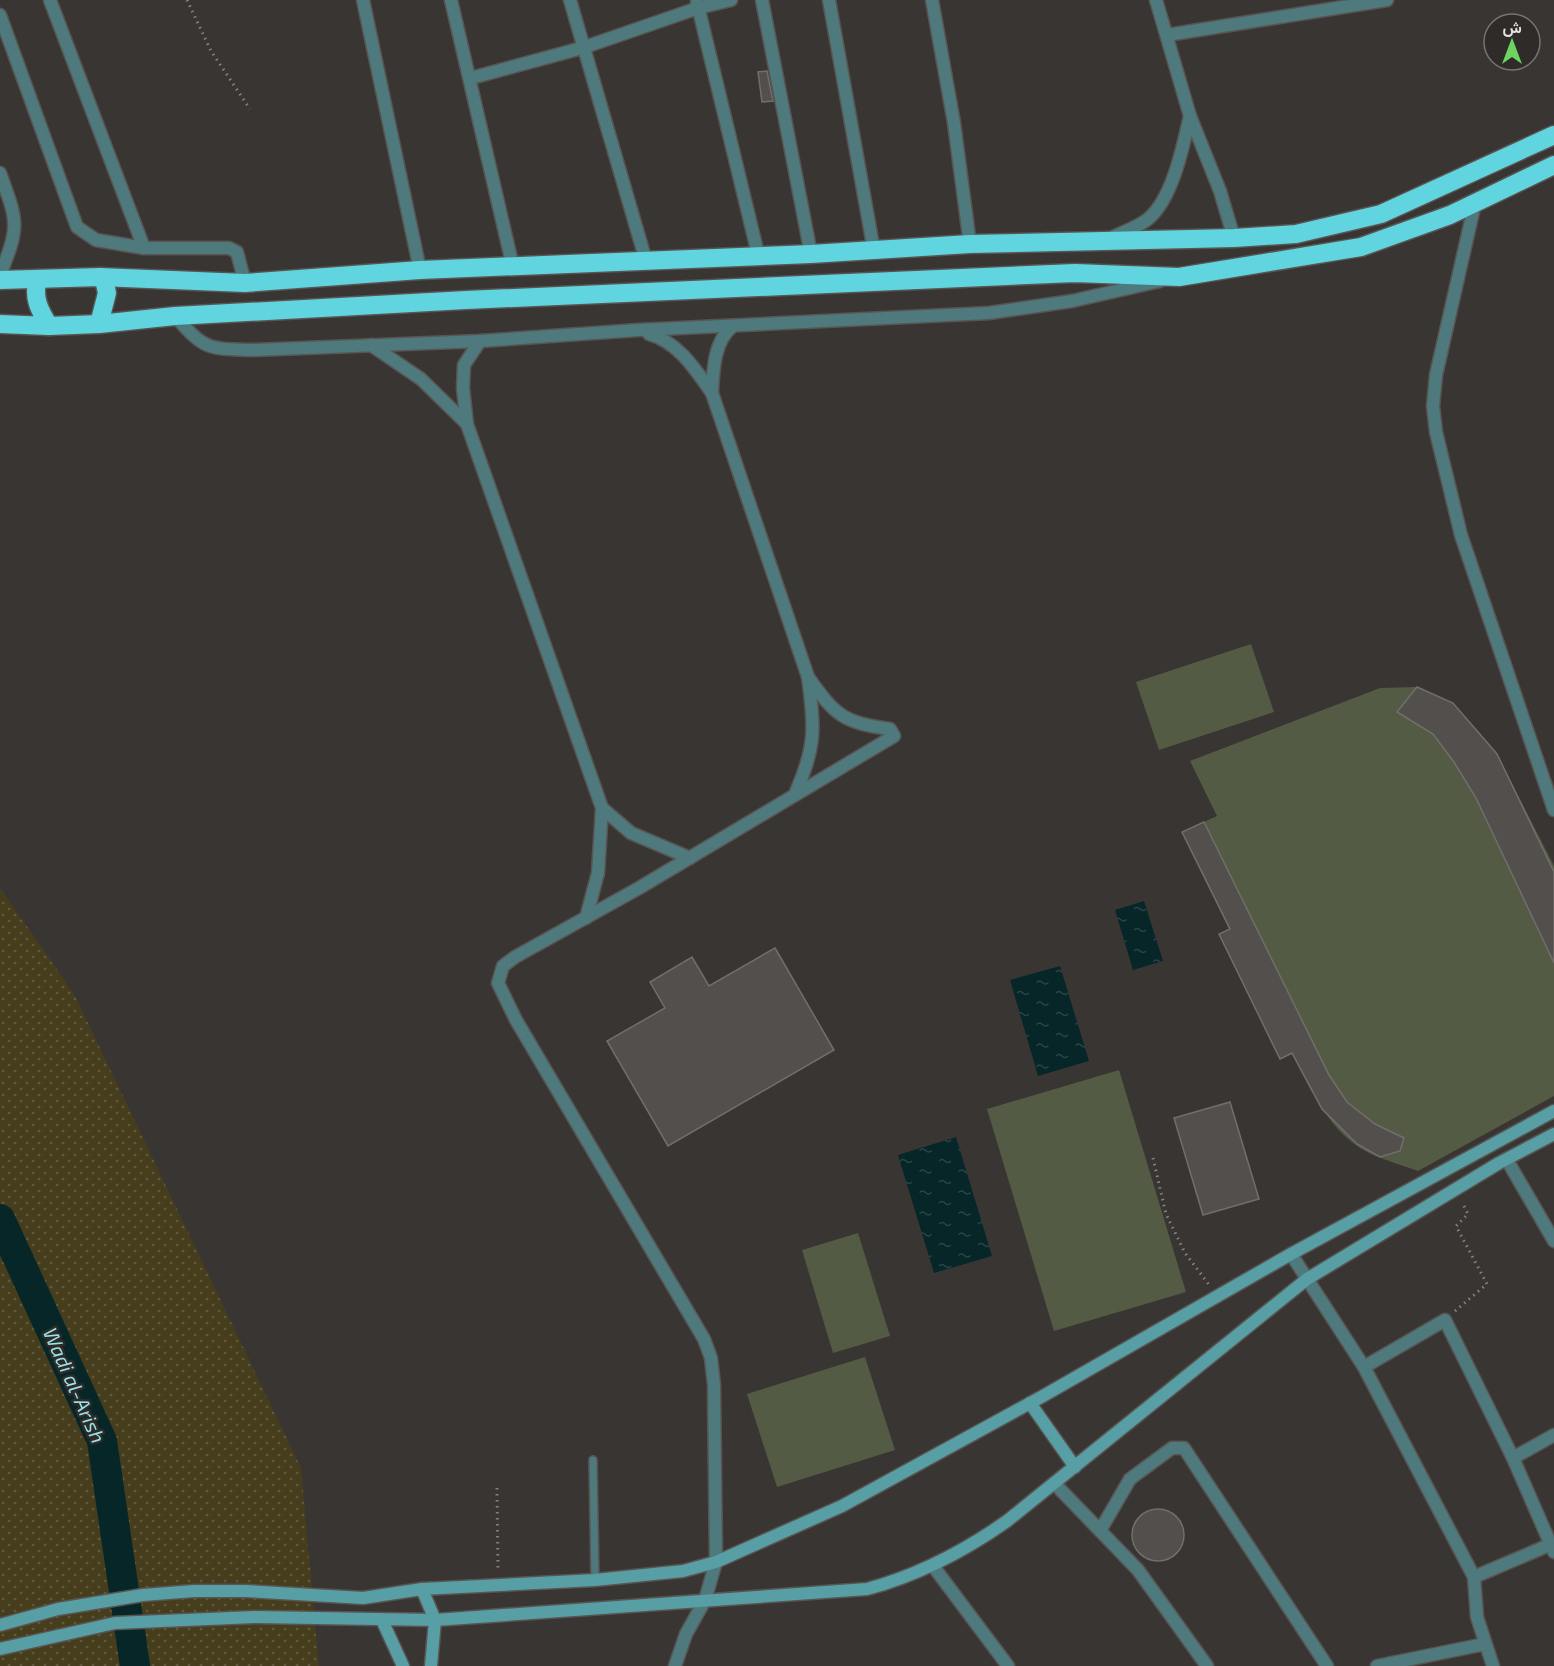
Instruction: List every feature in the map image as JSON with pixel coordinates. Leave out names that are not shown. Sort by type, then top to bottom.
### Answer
[{"type":"highway","points":[[0,278],[100,277],[245,283],[420,270],[758,254],[811,254],[970,244],[1234,238],[1296,234],[1381,214],[1554,135]]},
{"type":"highway","points":[[0,324],[49,326],[99,324],[175,316],[466,300],[1075,273],[1179,277],[1361,247],[1450,215],[1554,165]]},
{"type":"highway","points":[[1075,273],[1076,240]]},
{"type":"highway","points":[[462,269],[466,300]]},
{"type":"highway","points":[[99,324],[107,292],[104,279],[100,277]]},
{"type":"highway","points":[[38,279],[35,289],[38,308],[49,326]]},
{"type":"street","points":[[50,0],[144,248]]},
{"type":"street","points":[[363,0],[420,270]]},
{"type":"street","points":[[451,0],[471,78],[513,267]]},
{"type":"street","points":[[570,0],[582,48],[646,261]]},
{"type":"street","points":[[471,78],[582,48],[697,4],[732,0]]},
{"type":"street","points":[[762,0],[811,254]]},
{"type":"street","points":[[829,0],[874,251]]},
{"type":"street","points":[[932,0],[954,123],[970,244]]},
{"type":"street","points":[[1156,0],[1190,116],[1220,191],[1234,238]]},
{"type":"street","points":[[1167,35],[1387,0]]},
{"type":"street","points":[[697,4],[758,254]]},
{"type":"street","points":[[0,15],[77,227],[96,240],[144,248],[229,248],[237,252],[245,283]]},
{"type":"street","points":[[1109,240],[1148,219],[1162,202],[1176,170],[1190,116]]},
{"type":"street","points":[[0,173],[16,226],[15,237],[0,278]]},
{"type":"street","points":[[1475,203],[1436,375],[1433,406],[1436,432],[1461,535],[1554,810]]},
{"type":"street","points":[[175,316],[196,340],[214,349],[480,341],[638,330],[989,313],[1071,300],[1179,277]]},
{"type":"street","points":[[712,393],[716,355],[727,330],[733,326]]},
{"type":"street","points":[[638,330],[665,338],[692,365],[712,393],[808,677],[813,714],[813,747],[796,792]]},
{"type":"street","points":[[480,341],[464,365],[462,377],[467,424],[602,808],[599,866],[586,918]]},
{"type":"street","points":[[371,345],[421,379],[467,424]]},
{"type":"street","points":[[675,1666],[686,1634],[705,1600],[716,1562],[714,1385],[711,1358],[704,1339],[499,989],[503,966],[894,736],[890,729],[860,724],[842,716],[832,708],[808,677]]},
{"type":"street","points":[[602,808],[631,833],[690,858]]},
{"type":"street","points":[[0,1625],[58,1609],[143,1595],[194,1591],[363,1598],[422,1588],[595,1580],[683,1571],[716,1562],[842,1506],[1030,1403],[1217,1295],[1554,1111]]},
{"type":"street","points":[[0,1649],[115,1623],[255,1617],[435,1620],[867,1589],[904,1579],[973,1546],[1307,1280],[1456,1189],[1554,1134]]},
{"type":"street","points":[[1507,1160],[1554,1240]]},
{"type":"street","points":[[1291,1254],[1364,1367],[1474,1577],[1477,1617],[1493,1666]]},
{"type":"street","points":[[1364,1367],[1445,1320],[1513,1458],[1553,1547],[1474,1577]]},
{"type":"street","points":[[1030,1403],[1075,1467]]},
{"type":"street","points":[[1513,1458],[1554,1435]]},
{"type":"street","points":[[1101,1529],[1130,1479],[1172,1448],[1184,1448],[1327,1666]]},
{"type":"street","points":[[1054,1483],[1101,1529],[1149,1585],[1207,1666]]},
{"type":"street","points":[[933,1566],[1008,1666]]},
{"type":"street","points":[[422,1588],[435,1620],[431,1666]]},
{"type":"street","points":[[382,1620],[403,1666]]},
{"type":"street","points":[[1377,1666],[1485,1644]]},
{"type":"lane","points":[[593,1460],[595,1580]]},
{"type":"path","points":[[187,0],[211,51],[250,108]]},
{"type":"path","points":[[1153,1158],[1166,1214],[1185,1253],[1217,1295]]},
{"type":"path","points":[[1445,1320],[1487,1284],[1456,1226],[1468,1214],[1456,1189]]},
{"type":"path","points":[[497,1488],[499,1584]]},
{"type":"sand","points":[[0,888],[74,994],[301,1468],[319,1666],[0,1666]]},
{"type":"green space","points":[[1251,644],[1274,712],[1159,750],[1136,682]]},
{"type":"green space","points":[[1417,687],[1453,703],[1497,754],[1554,866],[1554,1096],[1418,1171],[1376,1156],[1353,1143],[1325,1113],[1292,1054],[1280,1059],[1219,934],[1229,929],[1182,832],[1217,816],[1190,761],[1380,688]]},
{"type":"green space","points":[[1119,1070],[1186,1292],[1054,1331],[987,1109]]},
{"type":"green space","points":[[858,1233],[890,1336],[833,1353],[802,1250]]},
{"type":"green space","points":[[865,1357],[895,1450],[777,1487],[747,1394]]},
{"type":"water","points":[[1144,901],[1163,961],[1133,970],[1115,910]]},
{"type":"water","points":[[1060,966],[1089,1061],[1038,1076],[1010,980]]},
{"type":"water","points":[[956,1137],[992,1256],[934,1273],[898,1155]]},
{"type":"building","points":[[767,71],[773,101],[762,102],[758,72]]},
{"type":"building","points":[[1417,687],[1453,703],[1497,754],[1554,872],[1554,963],[1476,798],[1454,762],[1433,734],[1397,712]]},
{"type":"building","points":[[1204,822],[1329,1075],[1347,1102],[1375,1124],[1404,1138],[1400,1151],[1380,1157],[1357,1144],[1322,1109],[1292,1053],[1280,1059],[1219,934],[1230,929],[1182,832]]},
{"type":"building","points":[[775,948],[834,1050],[668,1146],[607,1041],[665,1008],[650,982],[692,957],[709,986]]},
{"type":"building","points":[[1230,1102],[1259,1199],[1203,1215],[1174,1118]]},
{"type":"building","points":[[1158,1509],[1168,1511],[1176,1517],[1182,1525],[1184,1535],[1182,1545],[1176,1553],[1168,1559],[1158,1561],[1148,1559],[1140,1553],[1134,1545],[1132,1535],[1134,1525],[1140,1517],[1148,1511]]},
{"type":"waterway","name":"Wadi al-Arish","points":[[0,1219],[102,1441],[135,1666]]}]
